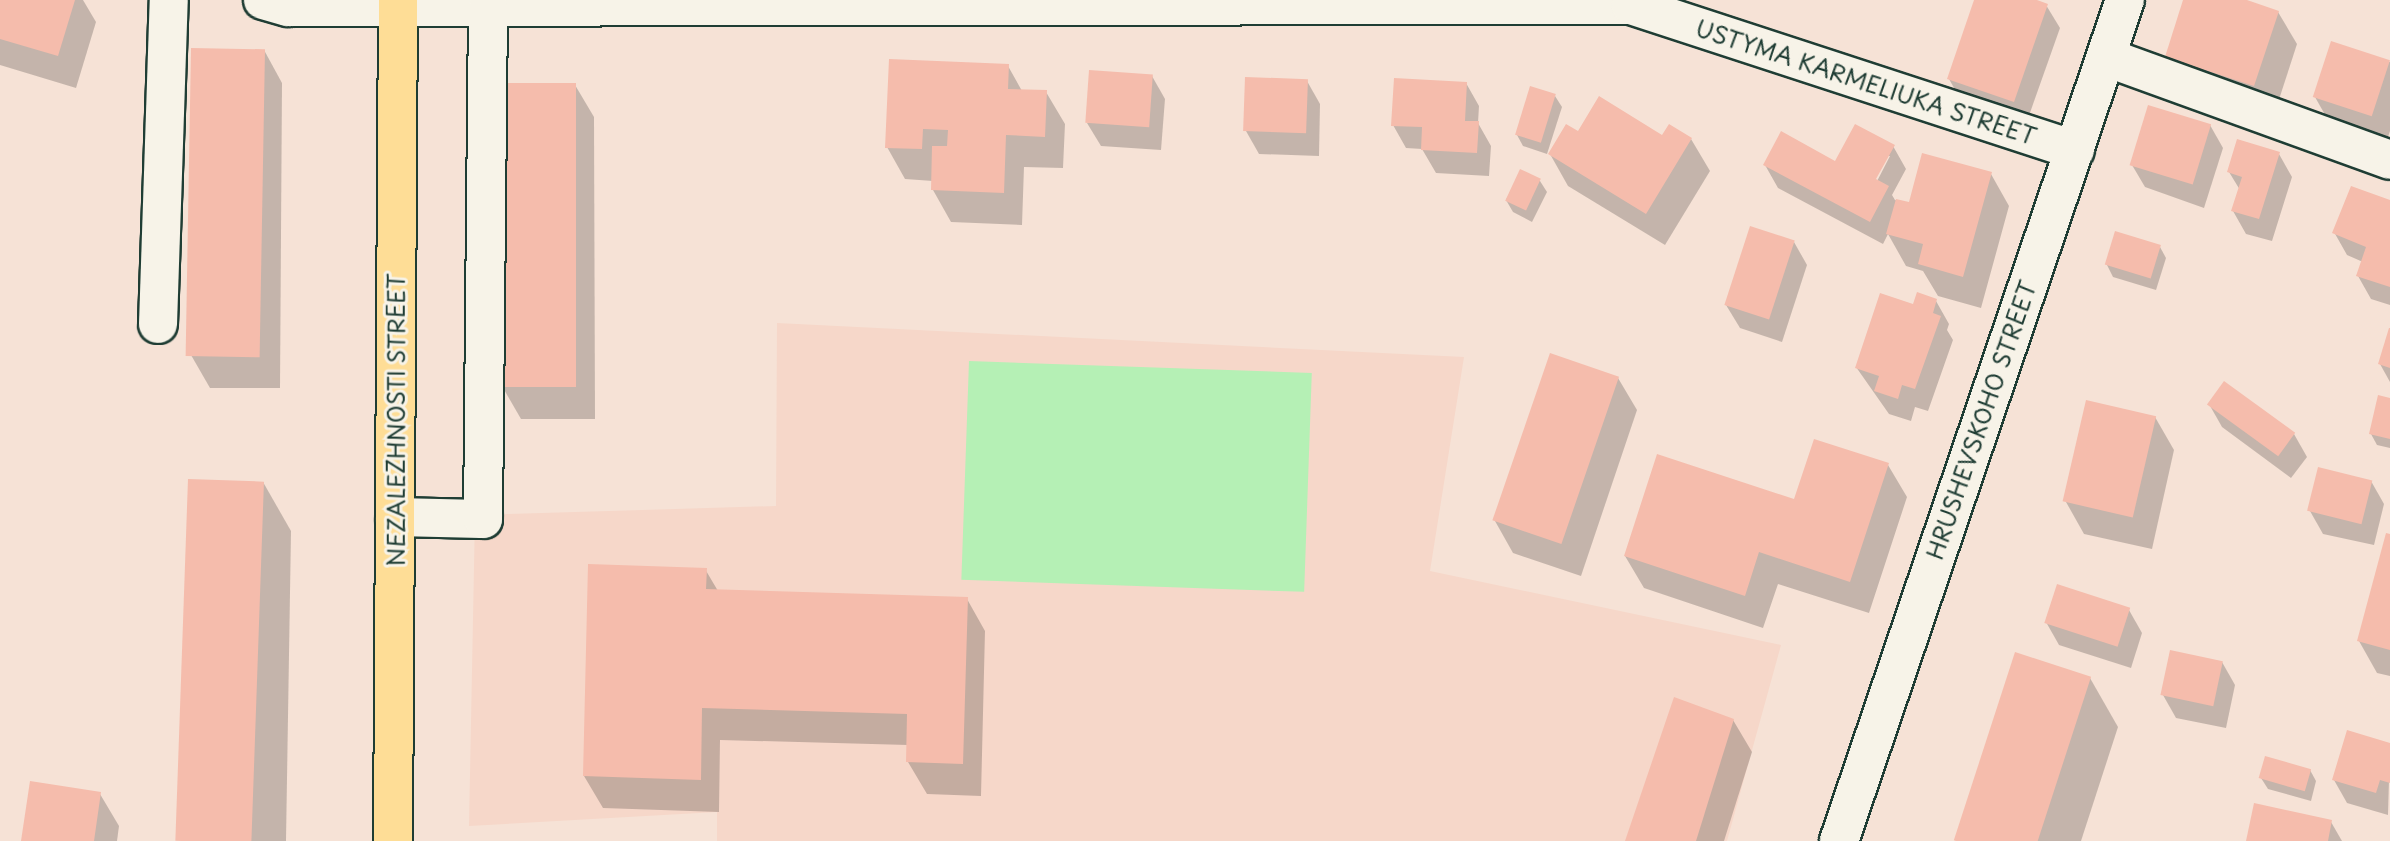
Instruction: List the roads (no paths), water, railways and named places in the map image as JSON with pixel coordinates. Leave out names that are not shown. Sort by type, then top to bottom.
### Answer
[{"type":"main road","name":"NEZALEZHNOSTI STREET","points":[[393,841],[398,3]]},
{"type":"street","points":[[158,324],[169,0]]},
{"type":"street","name":"USTYMA KARMELIUKA STREET","points":[[262,0],[288,7],[398,3],[488,6],[1631,2],[2075,150]]},
{"type":"street","name":"HRUSHEVSKOHO STREET","points":[[1839,841],[2125,0]]},
{"type":"street","points":[[395,517],[483,519],[488,6]]},
{"type":"street","points":[[2106,57],[2390,160]]}]
